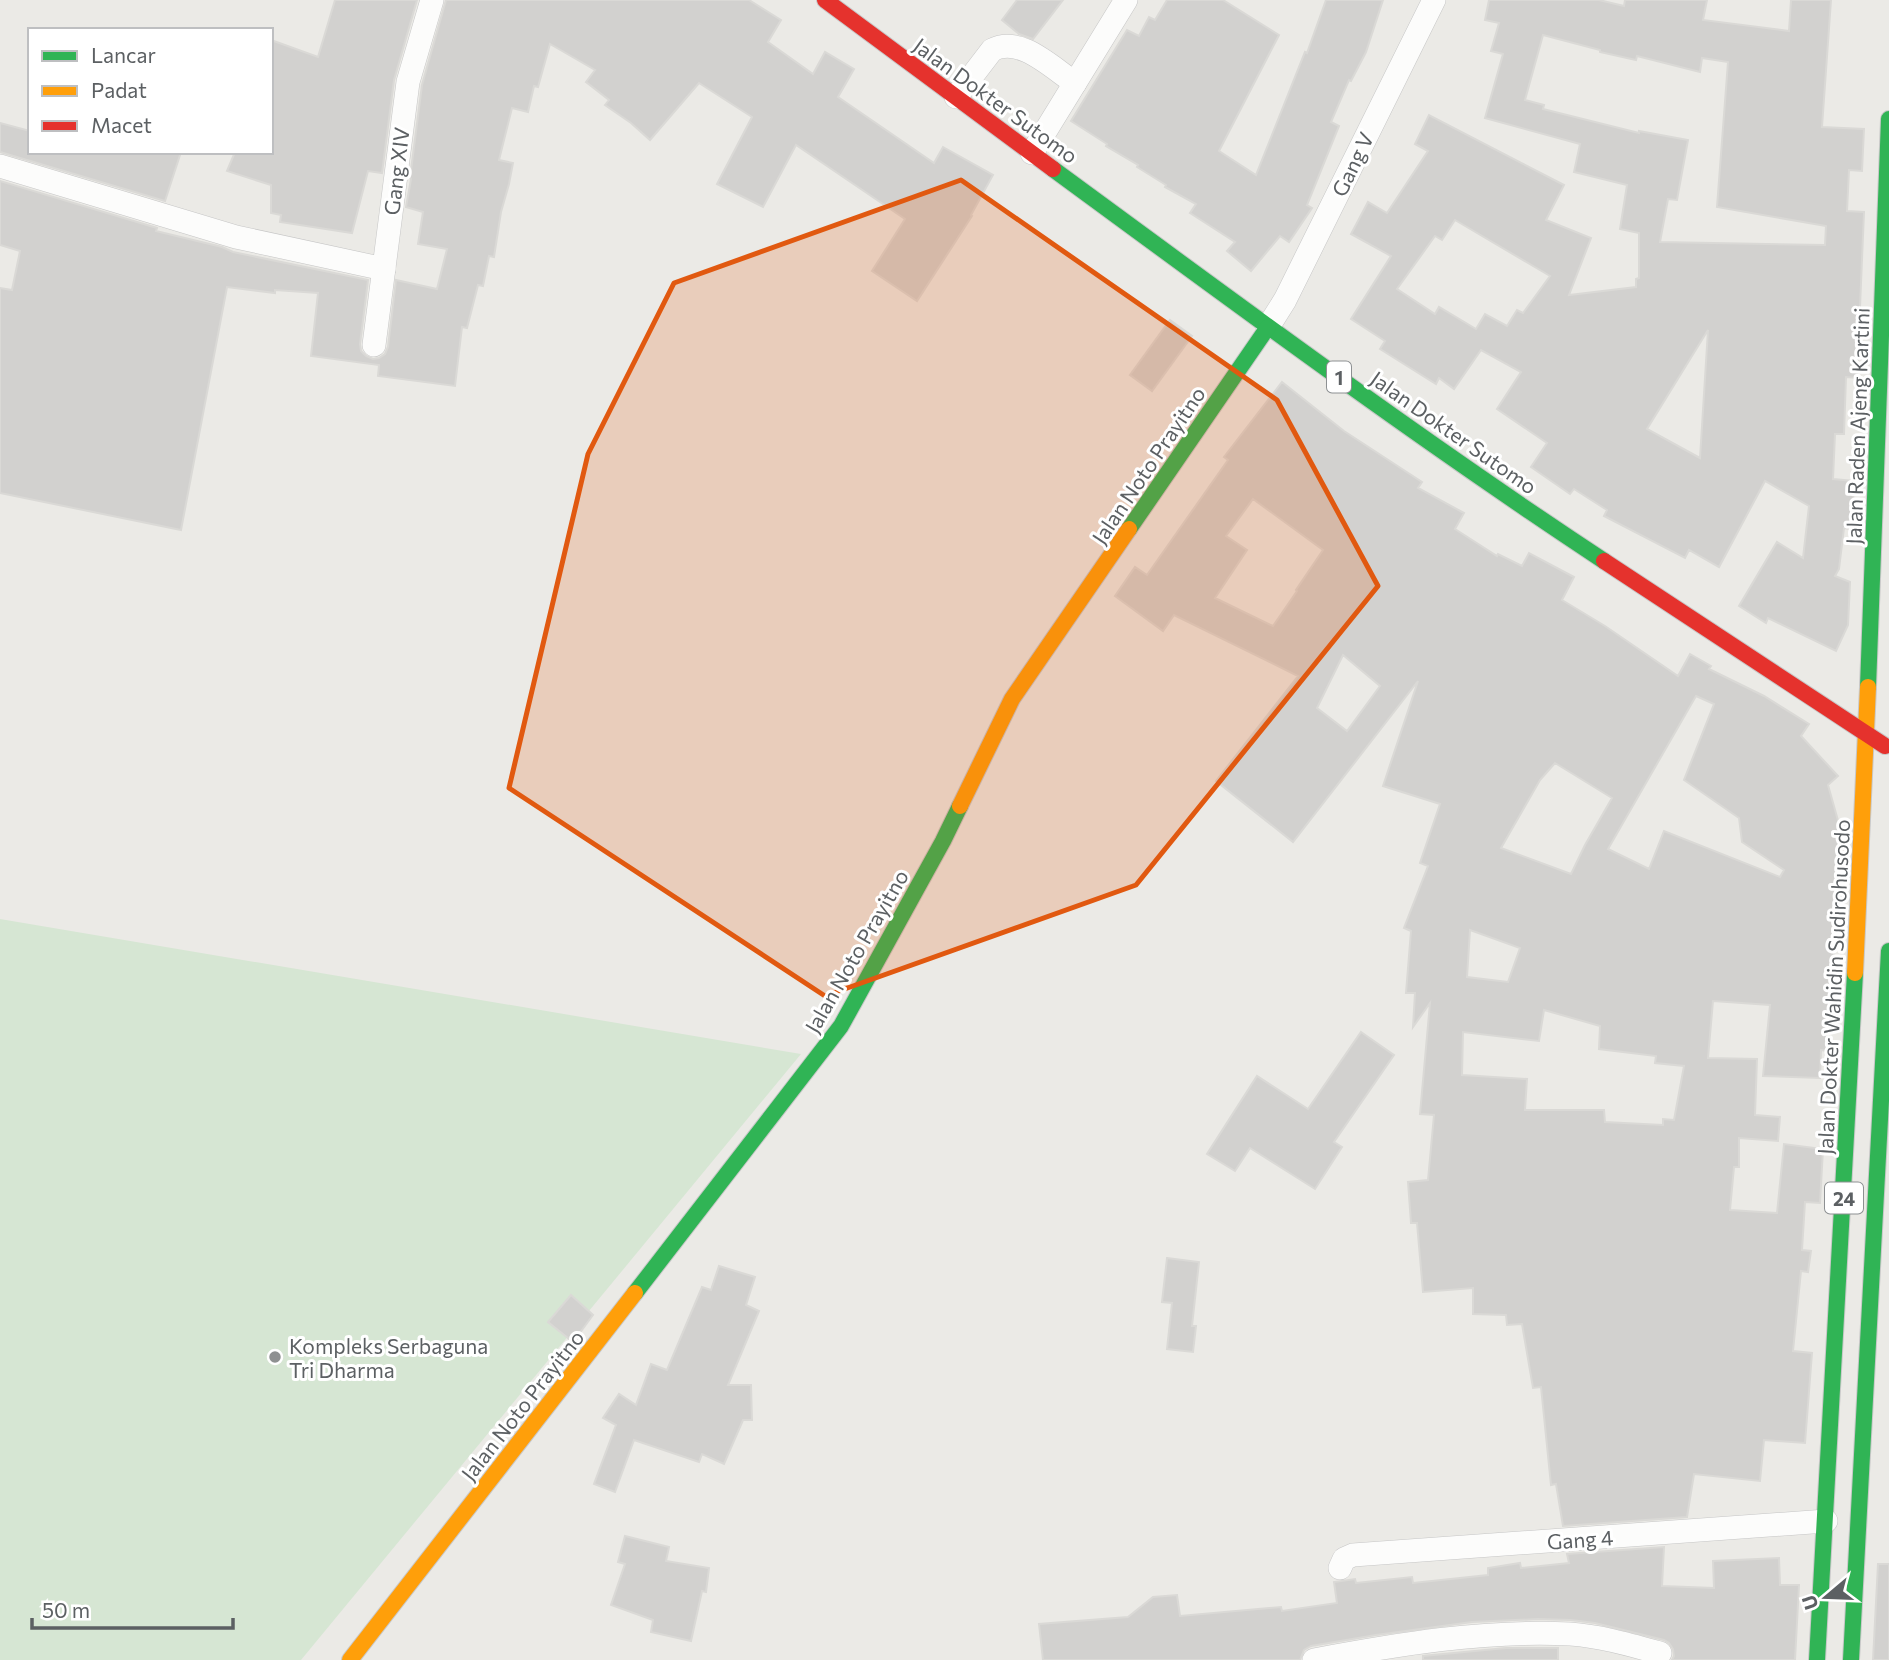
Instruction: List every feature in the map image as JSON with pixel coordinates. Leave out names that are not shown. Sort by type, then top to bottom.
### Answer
[{"type":"main road","name":"Jalan Dokter Sutomo","points":[[825,0],[1268,327],[1554,528],[1866,735]]},
{"type":"main road","name":"Jalan Raden Ajeng Kartini","points":[[1866,735],[1889,119]]},
{"type":"main road","name":"Jalan Noto Prayitno","points":[[349,1660],[841,1026],[943,841],[1012,699],[1268,327]]},
{"type":"main road","name":"1","points":[[1866,735],[1889,749]]},
{"type":"main road","name":"Jalan Dokter Wahidin Sudirohusodo","points":[[1818,1660],[1866,735]]},
{"type":"main road","name":"24","points":[[1851,1660],[1889,951]]},
{"type":"street","name":"Gang XIV","points":[[374,345],[408,82],[432,0]]},
{"type":"street","points":[[1032,153],[1126,0]]},
{"type":"street","name":"Gang V","points":[[1268,327],[1286,300],[1434,0]]},
{"type":"street","points":[[956,97],[992,50],[1000,46],[1025,49],[1075,83]]},
{"type":"street","points":[[0,166],[236,237],[384,269]]},
{"type":"street","name":"Gang 4","points":[[1340,1568],[1344,1559],[1353,1555],[1826,1521]]},
{"type":"street","points":[[1314,1660],[1467,1635],[1573,1634],[1660,1653]]},
{"type":"highlighted area","points":[[961,180],[1277,400],[1378,586],[1136,885],[825,996],[509,788],[588,454],[674,283]]},
{"type":"green space","name":"Kompleks Serbaguna Tri Dharma","points":[[0,919],[801,1054],[301,1660],[0,1660]]},
{"type":"building","points":[[335,0],[417,0],[394,80],[382,173],[368,171],[352,233],[280,222],[281,215],[271,213],[271,185],[227,171],[234,154],[273,154],[273,41],[318,57]]},
{"type":"building","points":[[446,0],[749,0],[781,20],[768,42],[813,74],[825,52],[854,69],[838,97],[934,163],[943,147],[993,175],[972,216],[917,301],[872,271],[905,219],[796,145],[763,207],[717,184],[752,117],[699,83],[650,140],[605,105],[609,100],[586,82],[595,70],[550,44],[538,87],[534,86],[528,112],[512,108],[499,160],[513,163],[509,184],[501,212],[494,257],[489,256],[483,286],[478,285],[467,328],[462,327],[455,386],[378,376],[379,365],[311,356],[318,293],[275,290],[275,293],[227,287],[181,530],[0,493],[0,288],[12,290],[20,251],[0,245],[0,181],[157,228],[156,231],[233,252],[368,280],[360,344],[361,351],[366,356],[379,358],[385,354],[388,347],[396,280],[437,289],[447,249],[418,244],[423,212],[406,207],[422,85]]},
{"type":"building","points":[[1017,0],[1063,0],[1033,39],[1019,34],[1002,20]]},
{"type":"building","points":[[1167,0],[1223,0],[1279,35],[1219,151],[1256,175],[1326,0],[1383,0],[1366,52],[1351,81],[1349,80],[1331,122],[1339,126],[1307,205],[1312,208],[1289,242],[1280,236],[1251,271],[1227,251],[1235,242],[1190,213],[1196,204],[1165,187],[1166,185],[1137,167],[1138,165],[1071,121],[1127,30],[1139,36],[1149,17],[1155,20]]},
{"type":"building","points":[[1489,0],[1599,0],[1624,6],[1625,0],[1707,0],[1703,20],[1789,31],[1791,0],[1831,0],[1822,127],[1864,129],[1862,171],[1849,170],[1847,211],[1864,212],[1857,378],[1846,377],[1844,434],[1835,434],[1833,479],[1854,481],[1852,529],[1844,528],[1839,569],[1835,576],[1850,582],[1848,625],[1836,651],[1768,618],[1766,623],[1739,606],[1777,542],[1803,558],[1809,506],[1765,481],[1719,567],[1689,550],[1685,558],[1604,516],[1607,510],[1574,489],[1570,494],[1531,467],[1547,443],[1497,409],[1521,372],[1481,350],[1454,389],[1439,378],[1436,384],[1380,349],[1385,341],[1351,319],[1391,256],[1351,234],[1368,202],[1387,213],[1428,151],[1415,144],[1429,115],[1564,185],[1546,220],[1591,238],[1569,295],[1636,287],[1636,279],[1639,278],[1639,233],[1620,229],[1627,185],[1574,172],[1580,144],[1485,118],[1503,54],[1491,51],[1499,23],[1485,20]],"holes":[[[1543,35],[1600,52],[1636,60],[1637,56],[1700,72],[1702,58],[1728,62],[1717,207],[1826,226],[1825,245],[1660,242],[1668,199],[1677,200],[1688,140],[1639,133],[1543,109],[1544,105],[1525,100]],[[1455,220],[1550,276],[1523,313],[1517,310],[1507,326],[1485,314],[1476,329],[1439,307],[1435,314],[1397,289],[1435,236],[1442,240]],[[1708,330],[1700,458],[1647,429]]]},
{"type":"building","points":[[0,123],[28,130],[28,154],[180,154],[165,201],[0,152]]},
{"type":"building","points":[[1170,320],[1192,336],[1152,391],[1130,375]]},
{"type":"building","points":[[1282,382],[1344,431],[1422,482],[1418,488],[1464,513],[1455,529],[1497,556],[1498,554],[1522,566],[1529,553],[1574,577],[1562,600],[1678,676],[1690,654],[1711,666],[1709,669],[1764,696],[1809,724],[1801,736],[1838,776],[1828,785],[1841,831],[1830,1018],[1827,1051],[1821,1050],[1820,1078],[1763,1076],[1770,1005],[1713,1001],[1708,1058],[1757,1059],[1755,1115],[1780,1117],[1778,1141],[1739,1138],[1739,1167],[1734,1167],[1730,1210],[1777,1213],[1784,1144],[1823,1149],[1820,1203],[1805,1202],[1802,1250],[1811,1251],[1808,1272],[1801,1271],[1793,1351],[1812,1353],[1805,1443],[1764,1440],[1760,1481],[1694,1474],[1687,1517],[1563,1526],[1556,1484],[1551,1485],[1541,1387],[1533,1388],[1522,1324],[1507,1325],[1506,1315],[1473,1314],[1473,1288],[1423,1292],[1417,1223],[1411,1223],[1408,1182],[1428,1180],[1434,1115],[1420,1114],[1430,1003],[1413,1027],[1415,993],[1406,993],[1411,931],[1404,928],[1428,866],[1420,863],[1440,804],[1383,786],[1418,681],[1293,842],[1216,781],[1298,676],[1174,615],[1163,631],[1115,596],[1135,567],[1147,575],[1228,460],[1224,457]],"holes":[[[1253,499],[1323,550],[1273,626],[1215,598],[1247,550],[1226,536]],[[1343,655],[1380,686],[1347,731],[1317,708]],[[1696,696],[1714,704],[1684,780],[1739,818],[1742,842],[1784,870],[1780,877],[1664,831],[1649,869],[1608,849]],[[1555,763],[1612,798],[1571,874],[1501,848],[1540,780]],[[1470,930],[1520,948],[1508,982],[1467,977]],[[1544,1010],[1600,1026],[1599,1049],[1656,1056],[1655,1063],[1684,1066],[1674,1120],[1663,1119],[1663,1125],[1605,1122],[1604,1110],[1525,1110],[1527,1079],[1462,1075],[1463,1032],[1539,1041]]]},
{"type":"building","points":[[1361,1032],[1394,1055],[1334,1142],[1342,1147],[1315,1189],[1250,1148],[1235,1171],[1207,1154],[1257,1076],[1308,1109]]},
{"type":"building","points":[[1167,1258],[1199,1262],[1192,1326],[1196,1326],[1193,1352],[1167,1349],[1172,1303],[1162,1302]]},
{"type":"building","points":[[719,1266],[755,1277],[746,1305],[759,1311],[728,1385],[751,1385],[752,1420],[743,1420],[724,1464],[702,1454],[699,1462],[634,1440],[615,1492],[594,1484],[616,1425],[603,1418],[619,1394],[636,1405],[651,1364],[667,1370],[702,1287],[711,1290]]},
{"type":"building","points":[[571,1295],[593,1315],[573,1342],[548,1322]]},
{"type":"building","points":[[625,1536],[669,1547],[666,1561],[709,1568],[706,1592],[702,1591],[691,1641],[651,1632],[653,1620],[611,1605],[625,1564],[618,1562]]},
{"type":"building","points":[[1664,1547],[1662,1586],[1714,1588],[1713,1561],[1779,1558],[1780,1585],[1799,1585],[1795,1660],[1672,1660],[1673,1649],[1664,1640],[1595,1623],[1538,1619],[1472,1622],[1311,1646],[1304,1650],[1300,1660],[1043,1660],[1039,1624],[1128,1617],[1153,1597],[1177,1595],[1180,1616],[1281,1607],[1282,1611],[1337,1603],[1334,1582],[1355,1579],[1356,1583],[1412,1577],[1413,1583],[1488,1575],[1488,1568],[1520,1563],[1521,1568],[1569,1563],[1567,1554]]},
{"type":"building","points":[[1878,1564],[1889,1564],[1889,1660],[1873,1660]]},
{"type":"building","points":[[1506,1648],[1558,1648],[1558,1660],[1423,1660],[1423,1656]]},
{"type":"traffic: fast","points":[[1868,687],[1889,119]]},
{"type":"traffic: fast","points":[[1053,169],[1395,418],[1604,561]]},
{"type":"traffic: fast","points":[[1129,529],[1268,327]]},
{"type":"traffic: fast","points":[[635,1293],[841,1026],[960,806]]},
{"type":"traffic: fast","points":[[1851,1660],[1889,951]]},
{"type":"traffic: fast","points":[[1817,1660],[1855,973]]},
{"type":"traffic: slow","points":[[960,806],[1012,699],[1129,529]]},
{"type":"traffic: slow","points":[[1855,973],[1868,687]]},
{"type":"traffic: slow","points":[[350,1660],[635,1293]]},
{"type":"traffic: jam","points":[[825,0],[1053,169]]},
{"type":"traffic: jam","points":[[1604,561],[1885,746]]},
{"type":"place","name":"Kompleks Serbaguna Tri Dharma","points":[[275,1357]]}]
